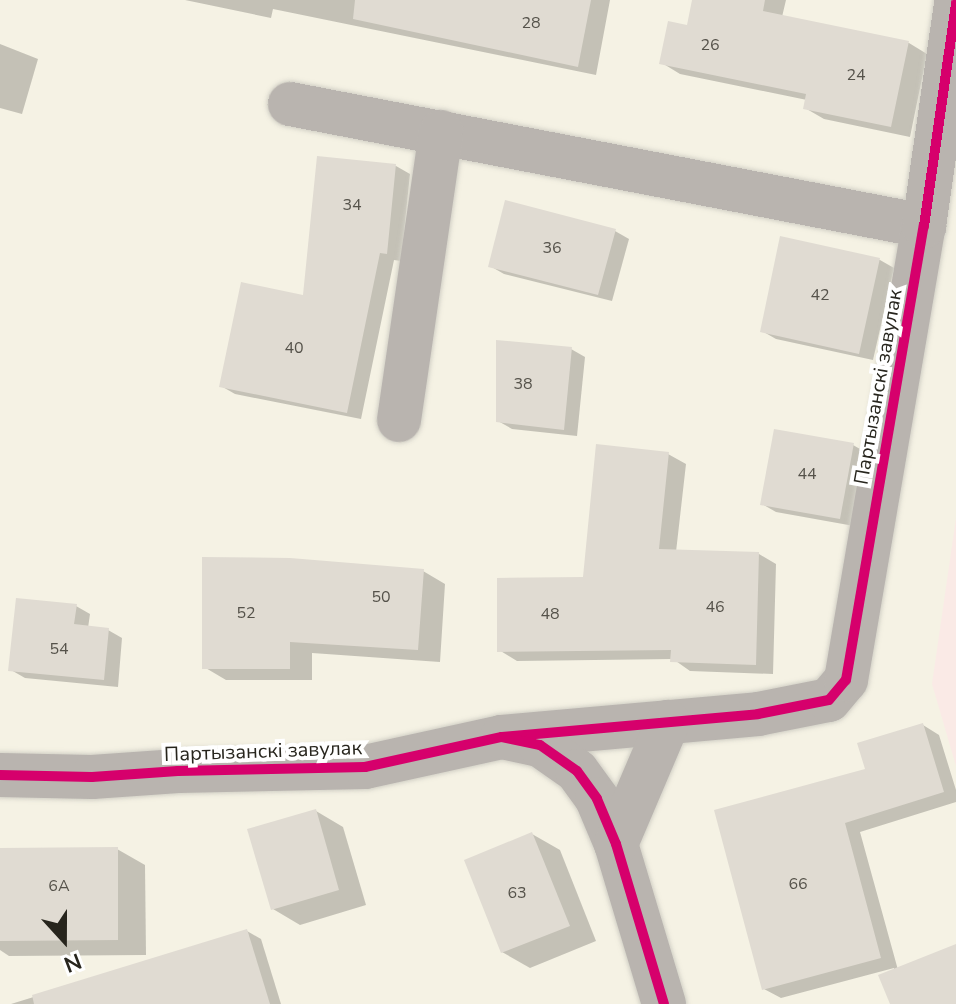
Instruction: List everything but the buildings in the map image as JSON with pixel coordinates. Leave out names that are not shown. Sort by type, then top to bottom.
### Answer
[{"type":"street","name":"Партызанскі завулак","points":[[0,775],[92,777],[365,767],[502,737],[758,714],[829,700],[846,680],[924,226],[956,3]]},
{"type":"street","points":[[290,104],[924,226]]},
{"type":"street","points":[[399,420],[441,132]]},
{"type":"street","points":[[616,844],[668,722]]},
{"type":"street","name":"Партызанскі завулак","points":[[502,737],[540,745],[577,771],[597,799],[616,844],[664,1004]]},
{"type":"shaded area","points":[[956,518],[956,766],[932,684]]},
{"type":"cycle path","points":[[502,737],[758,714],[829,700],[846,680],[924,226],[956,3]]},
{"type":"cycle path","points":[[0,775],[92,777],[178,771],[365,767],[502,737],[540,745],[577,771],[597,799],[616,844],[664,1004]]}]
